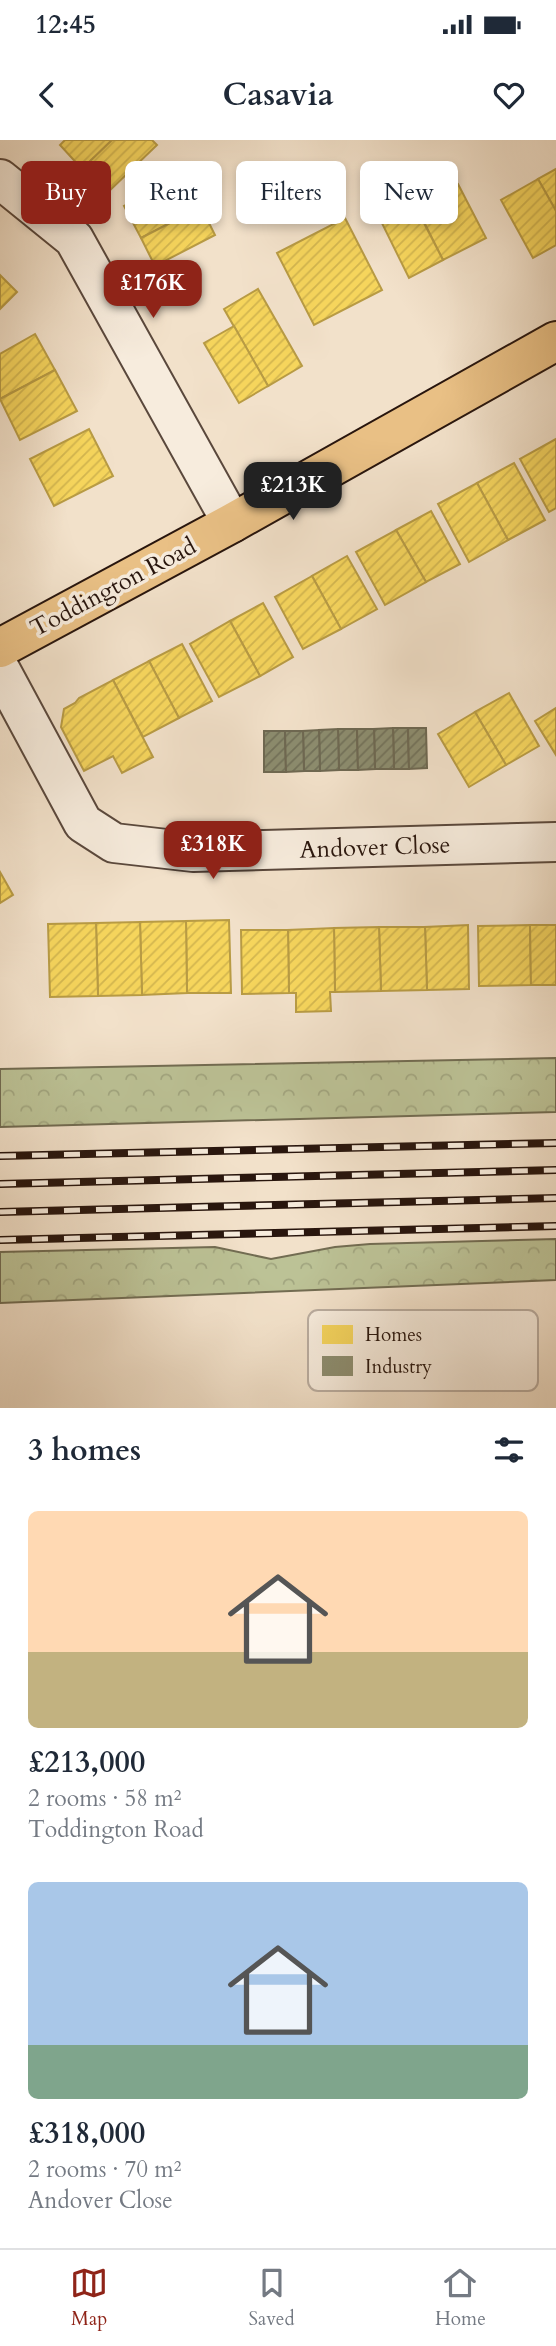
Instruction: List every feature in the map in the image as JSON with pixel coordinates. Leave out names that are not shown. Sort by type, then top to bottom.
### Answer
[{"type":"main road","name":"Toddington Road","points":[[0,648],[232,523],[556,341]]},
{"type":"street","points":[[0,179],[74,239],[232,523]]},
{"type":"street","name":"Andover Close","points":[[0,668],[83,824],[114,844],[192,852],[556,842]]},
{"type":"green space","points":[[556,1058],[556,1112],[0,1127],[0,1069]]},
{"type":"green space","points":[[556,1239],[556,1280],[0,1303],[0,1252],[215,1247],[271,1259],[335,1247],[370,1244]]},
{"type":"building: Homes","points":[[65,140],[112,140],[90,161],[75,161],[60,145]]},
{"type":"building: Homes","points":[[112,140],[152,140],[157,145],[140,161],[125,161],[125,176],[111,189],[111,161],[90,161]]},
{"type":"building: Homes","points":[[556,169],[556,211],[538,179]]},
{"type":"building: Homes","points":[[538,179],[556,211],[556,245],[533,258],[501,200]]},
{"type":"building: Homes","points":[[458,184],[486,238],[443,260],[425,224],[458,224]]},
{"type":"building: Homes","points":[[346,220],[382,290],[314,325],[277,253],[333,224],[346,224]]},
{"type":"building: Homes","points":[[134,224],[168,224],[141,238]]},
{"type":"building: Homes","points":[[168,224],[210,224],[215,235],[155,266],[141,238]]},
{"type":"building: Homes","points":[[382,224],[424,224],[443,260],[409,278]]},
{"type":"building: Homes","points":[[0,275],[17,292],[0,309]]},
{"type":"building: Homes","points":[[258,289],[302,366],[268,386],[224,309]]},
{"type":"building: Homes","points":[[234,326],[268,386],[239,403],[204,343]]},
{"type":"building: Homes","points":[[35,334],[55,370],[0,399],[0,354]]},
{"type":"building: Homes","points":[[55,370],[77,411],[20,440],[0,399]]},
{"type":"building: Homes","points":[[89,429],[113,476],[54,506],[30,459]]},
{"type":"building: Homes","points":[[556,439],[556,508],[549,512],[520,459]]},
{"type":"building: Homes","points":[[514,463],[545,520],[508,540],[477,483]]},
{"type":"building: Homes","points":[[477,483],[508,540],[469,562],[438,504]]},
{"type":"building: Homes","points":[[431,511],[460,564],[426,582],[396,530]]},
{"type":"building: Homes","points":[[396,530],[426,582],[385,605],[356,552]]},
{"type":"building: Homes","points":[[347,556],[377,609],[341,629],[312,576]]},
{"type":"building: Homes","points":[[312,576],[341,629],[303,649],[275,597]]},
{"type":"building: Homes","points":[[263,603],[293,657],[260,676],[230,621]]},
{"type":"building: Homes","points":[[230,621],[260,676],[219,697],[190,644]]},
{"type":"building: Homes","points":[[182,644],[212,701],[179,718],[149,661]]},
{"type":"building: Homes","points":[[149,661],[179,718],[143,737],[113,680]]},
{"type":"building: Homes","points":[[113,680],[153,757],[122,773],[113,756],[84,771],[61,727],[64,709]]},
{"type":"building: Homes","points":[[509,693],[539,746],[506,765],[475,712]]},
{"type":"building: Homes","points":[[556,708],[556,755],[535,721]]},
{"type":"building: Homes","points":[[475,712],[506,765],[469,787],[438,734]]},
{"type":"building: Homes","points":[[0,872],[13,895],[0,903]]},
{"type":"building: Homes","points":[[229,920],[231,993],[187,993],[186,921]]},
{"type":"building: Homes","points":[[186,921],[187,993],[142,995],[140,922]]},
{"type":"building: Homes","points":[[140,922],[142,995],[98,996],[96,923]]},
{"type":"building: Homes","points":[[96,923],[98,996],[50,997],[48,924]]},
{"type":"building: Homes","points":[[468,925],[469,989],[427,990],[425,927]]},
{"type":"building: Homes","points":[[530,925],[531,985],[479,986],[478,926]]},
{"type":"building: Homes","points":[[530,925],[556,925],[556,985],[531,985]]},
{"type":"building: Homes","points":[[379,927],[425,927],[427,990],[381,991]]},
{"type":"building: Homes","points":[[379,927],[381,991],[335,992],[334,928]]},
{"type":"building: Homes","points":[[334,928],[335,992],[330,992],[331,1011],[296,1012],[296,993],[289,993],[288,930]]},
{"type":"building: Homes","points":[[241,930],[288,930],[289,993],[242,994]]},
{"type":"building: Industry","points":[[393,728],[408,728],[409,769],[394,769]]},
{"type":"building: Industry","points":[[393,728],[394,769],[375,769],[374,729]]},
{"type":"building: Industry","points":[[408,728],[426,728],[427,768],[409,769]]},
{"type":"building: Industry","points":[[338,729],[357,729],[358,770],[339,770]]},
{"type":"building: Industry","points":[[338,729],[339,770],[320,771],[319,730]]},
{"type":"building: Industry","points":[[357,729],[374,729],[375,769],[358,770]]},
{"type":"building: Industry","points":[[319,730],[320,771],[304,771],[303,731]]},
{"type":"building: Industry","points":[[264,731],[285,731],[286,772],[264,772]]},
{"type":"building: Industry","points":[[285,731],[303,731],[304,771],[286,772]]},
{"type":"railway","points":[[0,1156],[556,1143]]},
{"type":"railway","points":[[0,1184],[556,1170]]},
{"type":"railway","points":[[0,1212],[556,1198]]},
{"type":"railway","points":[[0,1240],[556,1226]]}]
